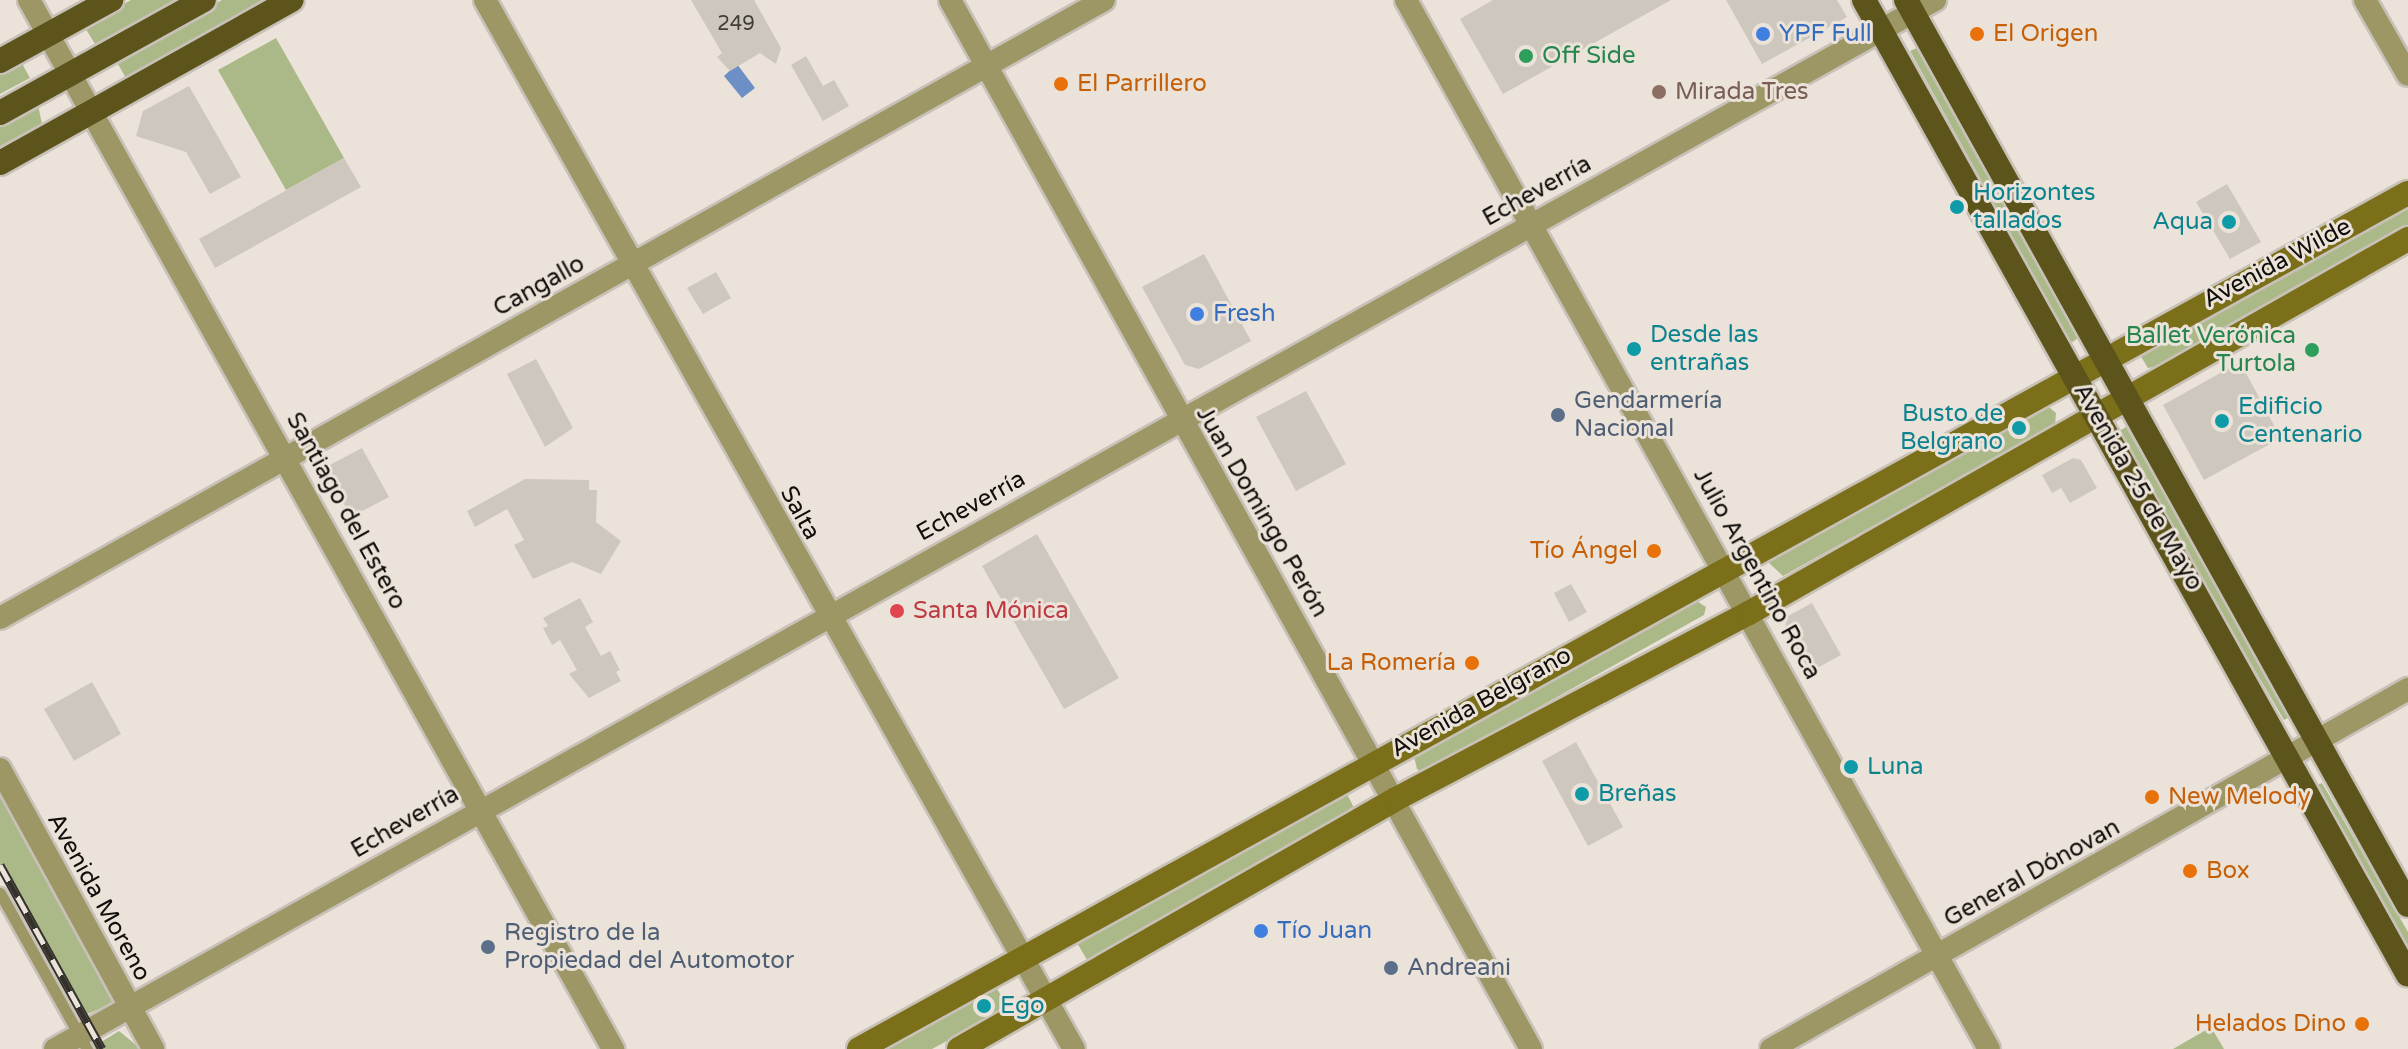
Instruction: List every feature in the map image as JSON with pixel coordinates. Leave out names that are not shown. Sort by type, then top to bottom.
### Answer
[{"type":"main road","points":[[0,61],[111,0]]},
{"type":"main road","points":[[0,113],[204,0]]},
{"type":"main road","points":[[0,163],[292,0]]},
{"type":"main road","name":"Avenida 25 de Mayo","points":[[1864,0],[2290,758],[2408,975]]},
{"type":"main road","name":"Avenida 25 de Mayo","points":[[1910,6],[2408,905]]},
{"type":"main road","name":"Avenida Wilde","points":[[2104,356],[2408,193]]},
{"type":"main road","name":"Avenida Wilde","points":[[2126,396],[2408,239]]},
{"type":"main road","name":"Avenida Belgrano","points":[[859,1049],[2104,356]]},
{"type":"main road","name":"Avenida Belgrano","points":[[959,1049],[1050,1000],[1396,799],[1749,613],[2126,396]]},
{"type":"street","name":"Santiago del Estero","points":[[29,0],[88,114],[286,453],[613,1049]]},
{"type":"street","name":"Salta","points":[[485,0],[827,616],[1025,956],[1074,1049]]},
{"type":"street","name":"Juan Domingo Perón","points":[[950,0],[1179,419],[1396,799],[1531,1049]]},
{"type":"street","name":"Cangallo","points":[[0,618],[286,453],[634,264],[1104,0]]},
{"type":"street","name":"Julio Argentino Roca","points":[[1406,0],[1534,223],[1989,1049]]},
{"type":"street","name":"Echeverría","points":[[55,1049],[83,1042],[130,1008],[480,809],[1881,30],[1910,6],[1935,0]]},
{"type":"street","points":[[2365,0],[2408,75]]},
{"type":"street","name":"General Dónovan","points":[[1771,1049],[2408,689]]},
{"type":"street","name":"Avenida Moreno","points":[[0,769],[153,1049]]},
{"type":"lane","points":[[0,893],[83,1042]]},
{"type":"green space","points":[[131,0],[175,0],[95,44],[84,26]]},
{"type":"green space","points":[[222,0],[265,0],[126,78],[115,59]]},
{"type":"green space","points":[[276,38],[344,158],[286,190],[218,70]]},
{"type":"green space","points":[[1919,47],[2078,338],[2071,343],[1910,51]]},
{"type":"green space","points":[[19,58],[30,78],[0,94],[0,68]]},
{"type":"green space","points":[[38,105],[42,124],[0,146],[0,121]]},
{"type":"green space","points":[[2408,200],[2408,226],[2159,366],[2148,368],[2140,355]]},
{"type":"green space","points":[[2043,402],[2056,413],[2055,425],[1783,576],[1767,561],[1768,555]]},
{"type":"green space","points":[[2126,427],[2291,716],[2284,720],[2116,433]]},
{"type":"green space","points":[[1692,598],[1706,607],[1704,615],[1423,772],[1417,769],[1413,752]]},
{"type":"green space","points":[[2322,783],[2408,932],[2408,950],[2315,786]]},
{"type":"green space","points":[[0,792],[114,997],[114,1003],[80,1017],[0,873]]},
{"type":"green space","points":[[1338,794],[1347,794],[1355,810],[1090,965],[1076,941]]},
{"type":"green space","points":[[995,985],[1008,1008],[932,1049],[880,1049]]},
{"type":"green space","points":[[2211,1027],[2224,1049],[2173,1049]]},
{"type":"green space","points":[[119,1031],[141,1049],[94,1049],[93,1047]]},
{"type":"water","points":[[737,64],[755,88],[742,98],[724,76]]},
{"type":"building","points":[[691,0],[754,0],[781,48],[776,64],[760,53],[730,71],[717,57],[722,53]]},
{"type":"building","name":"Off Side","points":[[1493,0],[1671,0],[1503,94],[1460,19]]},
{"type":"building","points":[[1726,0],[1837,0],[1847,17],[1762,64]]},
{"type":"building","points":[[806,56],[823,86],[834,80],[849,106],[823,121],[791,65]]},
{"type":"building","points":[[189,86],[241,177],[210,194],[186,152],[136,136],[143,111]]},
{"type":"building","points":[[344,158],[361,187],[215,268],[199,239]]},
{"type":"building","name":"Aqua","points":[[2227,184],[2261,242],[2230,259],[2196,202]]},
{"type":"building","name":"Fresh","points":[[1204,254],[1251,341],[1199,369],[1185,365],[1142,287]]},
{"type":"building","points":[[716,272],[731,298],[703,314],[687,288]]},
{"type":"building","points":[[536,359],[573,428],[545,447],[507,374]]},
{"type":"building","name":"Edificio Centenario","points":[[2240,362],[2281,438],[2204,480],[2163,405]]},
{"type":"building","points":[[1306,391],[1346,464],[1296,491],[1256,417]]},
{"type":"building","points":[[362,448],[389,497],[351,517],[324,468]]},
{"type":"building","points":[[2073,458],[2081,460],[2097,488],[2070,503],[2061,488],[2052,493],[2042,475]]},
{"type":"building","points":[[525,479],[589,480],[589,490],[597,490],[596,522],[621,541],[601,574],[572,562],[533,579],[514,545],[524,540],[507,509],[475,527],[467,511]]},
{"type":"building","points":[[1037,534],[1119,678],[1064,709],[982,566]]},
{"type":"building","points":[[1571,584],[1587,612],[1569,622],[1554,593]]},
{"type":"building","points":[[580,598],[593,622],[585,627],[601,656],[610,651],[620,670],[616,672],[621,681],[589,698],[569,674],[577,670],[560,640],[552,645],[543,628],[548,626],[543,618]]},
{"type":"building","points":[[1812,603],[1841,655],[1810,672],[1785,627],[1788,616]]},
{"type":"building","points":[[92,682],[121,734],[74,761],[44,709]]},
{"type":"building","name":"Breñas","points":[[1576,742],[1623,827],[1588,846],[1542,761]]},
{"type":"railway","points":[[0,865],[102,1049]]},
{"type":"place","name":"YPF Full","points":[[1763,34]]},
{"type":"place","name":"El Origen","points":[[1977,34]]},
{"type":"place","name":"Off Side","points":[[1526,56]]},
{"type":"place","name":"El Parrillero","points":[[1061,84]]},
{"type":"place","name":"Mirada Tres","points":[[1659,92]]},
{"type":"place","name":"Horizontes tallados","points":[[1957,207]]},
{"type":"place","name":"Aqua","points":[[2229,222]]},
{"type":"place","name":"Fresh","points":[[1197,314]]},
{"type":"place","name":"Desde las entrañas","points":[[1634,349]]},
{"type":"place","name":"Ballet Verónica Turtola","points":[[2312,350]]},
{"type":"place","name":"Gendarmería Nacional","points":[[1558,415]]},
{"type":"place","name":"Edificio Centenario","points":[[2222,421]]},
{"type":"place","name":"Busto de Belgrano","points":[[2019,428]]},
{"type":"place","name":"Tío Ángel","points":[[1654,551]]},
{"type":"place","name":"Santa Mónica","points":[[897,611]]},
{"type":"place","name":"La Romería","points":[[1472,663]]},
{"type":"place","name":"Luna","points":[[1851,767]]},
{"type":"place","name":"Breñas","points":[[1582,794]]},
{"type":"place","name":"New Melody","points":[[2152,797]]},
{"type":"place","name":"Box","points":[[2190,871]]},
{"type":"place","name":"Tío Juan","points":[[1261,931]]},
{"type":"place","name":"Registro de la Propiedad del Automotor","points":[[488,947]]},
{"type":"place","name":"Andreani","points":[[1391,968]]},
{"type":"place","name":"Ego","points":[[984,1006]]},
{"type":"place","name":"Helados Dino","points":[[2362,1024]]}]
